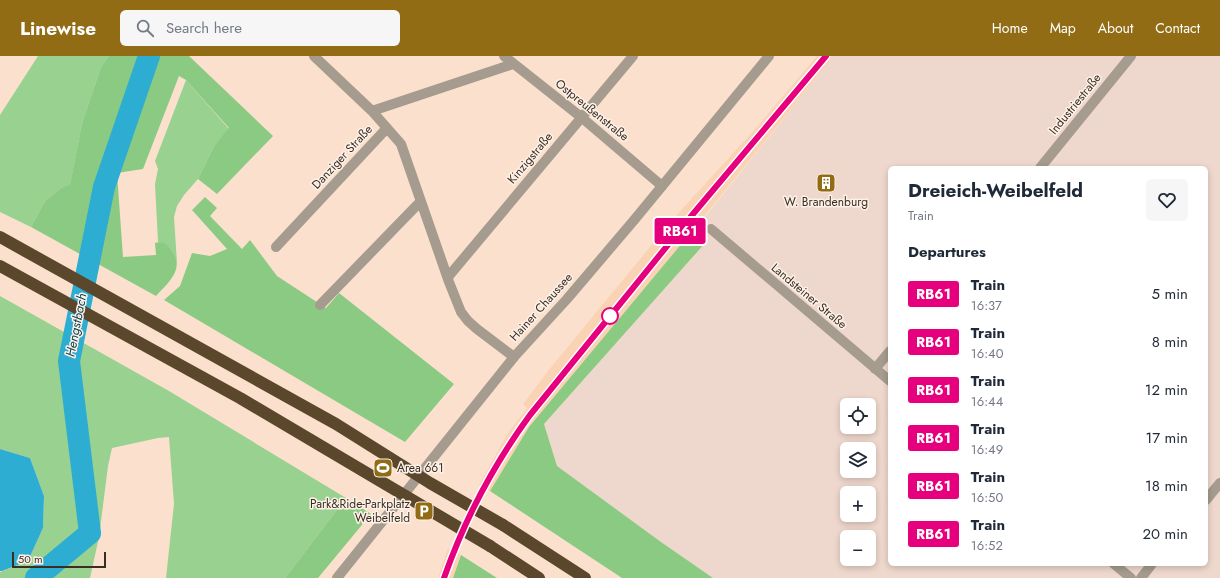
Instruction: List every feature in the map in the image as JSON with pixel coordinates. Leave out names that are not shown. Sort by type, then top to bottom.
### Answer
[{"type":"highway","points":[[0,237],[336,424],[430,483],[503,525],[585,578]]},
{"type":"highway","points":[[0,266],[240,398],[490,546],[539,578]]},
{"type":"street","points":[[314,56],[388,128]]},
{"type":"street","name":"Ostpreußenstraße","points":[[504,56],[662,186]]},
{"type":"street","name":"Kinzigstraße","points":[[448,277],[633,56]]},
{"type":"street","name":"Hainer Chaussee","points":[[336,578],[514,357],[567,299],[769,56]]},
{"type":"street","name":"Industriestraße","points":[[1042,166],[1131,56]]},
{"type":"street","points":[[372,112],[513,64]]},
{"type":"street","name":"Danziger Straße","points":[[276,247],[388,128],[401,144],[461,312],[477,329],[514,357]]},
{"type":"street","points":[[320,305],[421,201]]},
{"type":"street","name":"Landsteiner Straße","points":[[711,229],[888,380]]},
{"type":"street","points":[[875,369],[888,353]]},
{"type":"street","points":[[1208,498],[1220,483]]},
{"type":"street","points":[[1116,566],[1131,578]]},
{"type":"street","points":[[1141,578],[1150,566]]},
{"type":"shaded area","points":[[817,56],[834,56],[693,230],[529,427],[490,491],[479,485],[508,433],[527,408],[523,404],[552,366],[673,219],[757,127]]},
{"type":"shaded area","points":[[834,56],[1220,56],[1220,578],[713,578],[557,466],[544,424],[705,243],[693,230],[706,216]]},
{"type":"shaded area","points":[[448,548],[461,555],[453,578],[438,578]]},
{"type":"green space","points":[[38,56],[109,56],[101,67],[82,123],[70,186],[61,188],[45,201],[31,227],[0,212],[0,115]]},
{"type":"green space","points":[[109,56],[189,56],[273,136],[217,194],[198,179],[214,146],[229,128],[186,80],[179,76],[143,169],[117,173],[123,257],[156,255],[155,243],[161,242],[169,247],[177,261],[171,279],[156,296],[31,227],[45,201],[61,188],[70,185],[82,123],[101,67]]},
{"type":"green space","points":[[186,80],[229,129],[214,146],[198,179],[184,195],[177,206],[174,217],[177,263],[175,255],[169,247],[158,242],[155,184],[158,169],[155,161]]},
{"type":"green space","points":[[205,197],[217,208],[210,216],[242,249],[250,240],[277,276],[326,308],[339,293],[454,384],[405,442],[164,300],[180,286],[192,253],[210,256],[227,249],[192,210]]},
{"type":"green space","points":[[693,230],[706,242],[544,424],[557,466],[713,578],[622,578],[490,491],[529,427]]},
{"type":"green space","points":[[0,296],[169,391],[346,498],[285,578],[166,578],[174,504],[169,437],[112,448],[108,466],[99,537],[90,578],[0,578],[0,572],[28,561],[43,528],[44,496],[30,458],[0,449]]},
{"type":"green space","points":[[346,498],[371,514],[318,578],[285,578]]},
{"type":"green space","points":[[461,555],[497,578],[453,578]]},
{"type":"water","points":[[0,449],[30,458],[44,496],[43,528],[28,561],[2,571],[0,571]]},
{"type":"waterway","name":"Hengstbach","points":[[36,578],[90,533],[69,361],[104,187],[149,56]]},
{"type":"railway","points":[[444,578],[461,535],[481,494],[504,453],[530,415],[693,214],[826,56]]},
{"type":"train","name":"RB61","points":[[444,578],[486,484],[516,434],[693,214],[826,56]]},
{"type":"place","name":"W. Brandenburg","points":[[826,183]]},
{"type":"place","name":"Area 661","points":[[383,468]]},
{"type":"place","name":"Park&Ride-Parkplatz Weibelfeld","points":[[424,511]]}]
